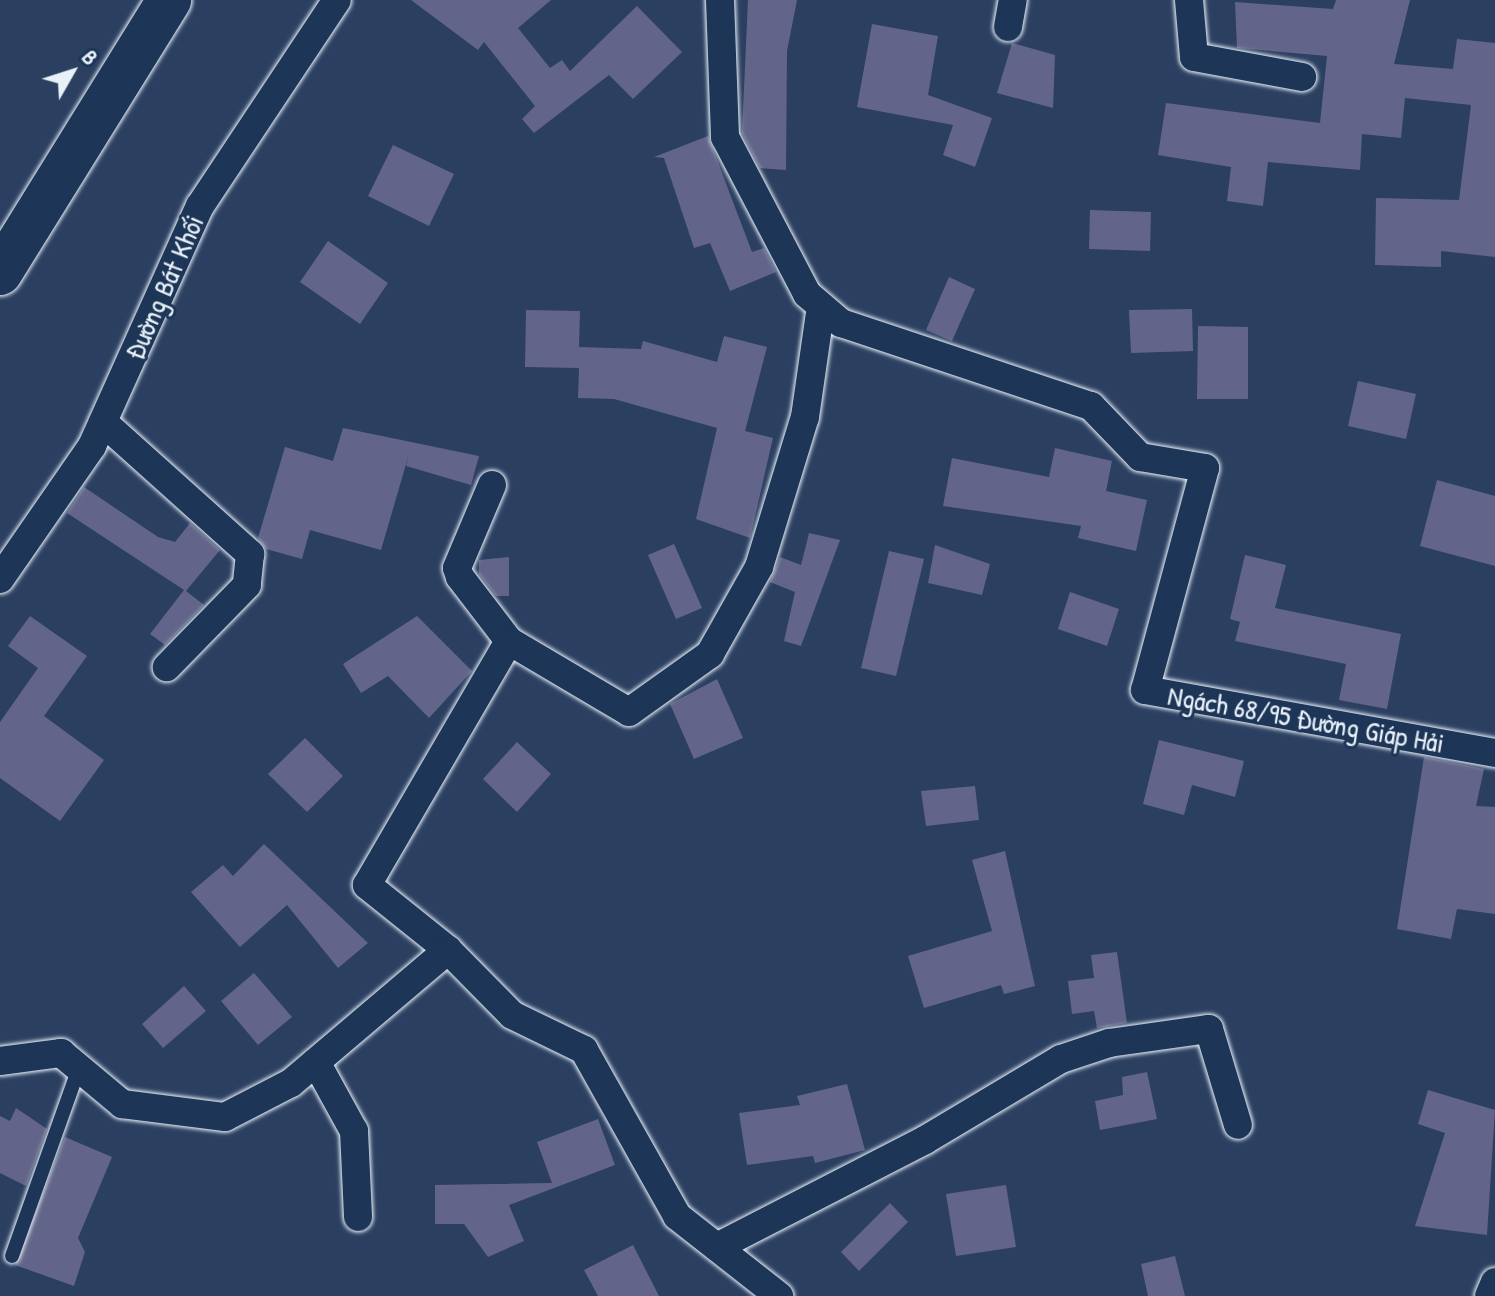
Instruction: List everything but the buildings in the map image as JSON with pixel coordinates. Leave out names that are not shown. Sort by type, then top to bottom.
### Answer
[{"type":"main road","points":[[0,273],[169,0]]},
{"type":"street","name":"Đường Bát Khối","points":[[0,579],[103,422],[200,206],[337,0]]},
{"type":"street","name":"Ngách 68/95 Đường Giáp Hải","points":[[720,0],[725,137],[807,294],[841,323],[1091,406],[1140,457],[1205,468],[1145,690],[1495,753]]},
{"type":"street","points":[[1189,0],[1194,57],[1302,77]]},
{"type":"street","points":[[492,485],[457,568],[509,641],[629,712],[710,654],[759,567],[805,417],[821,306]]},
{"type":"street","points":[[103,422],[250,554],[247,585],[167,667]]},
{"type":"street","points":[[509,641],[367,885],[448,950],[512,1015],[584,1050],[677,1216],[779,1296]]},
{"type":"street","points":[[0,1061],[61,1053],[122,1104],[225,1117],[316,1062],[448,950]]},
{"type":"street","points":[[717,1247],[925,1140],[1061,1059],[1109,1043],[1209,1029],[1238,1125]]},
{"type":"street","points":[[316,1062],[354,1131],[358,1217]]},
{"type":"street","points":[[1489,1296],[1495,1282]]},
{"type":"lane","points":[[12,1256],[79,1068]]}]
